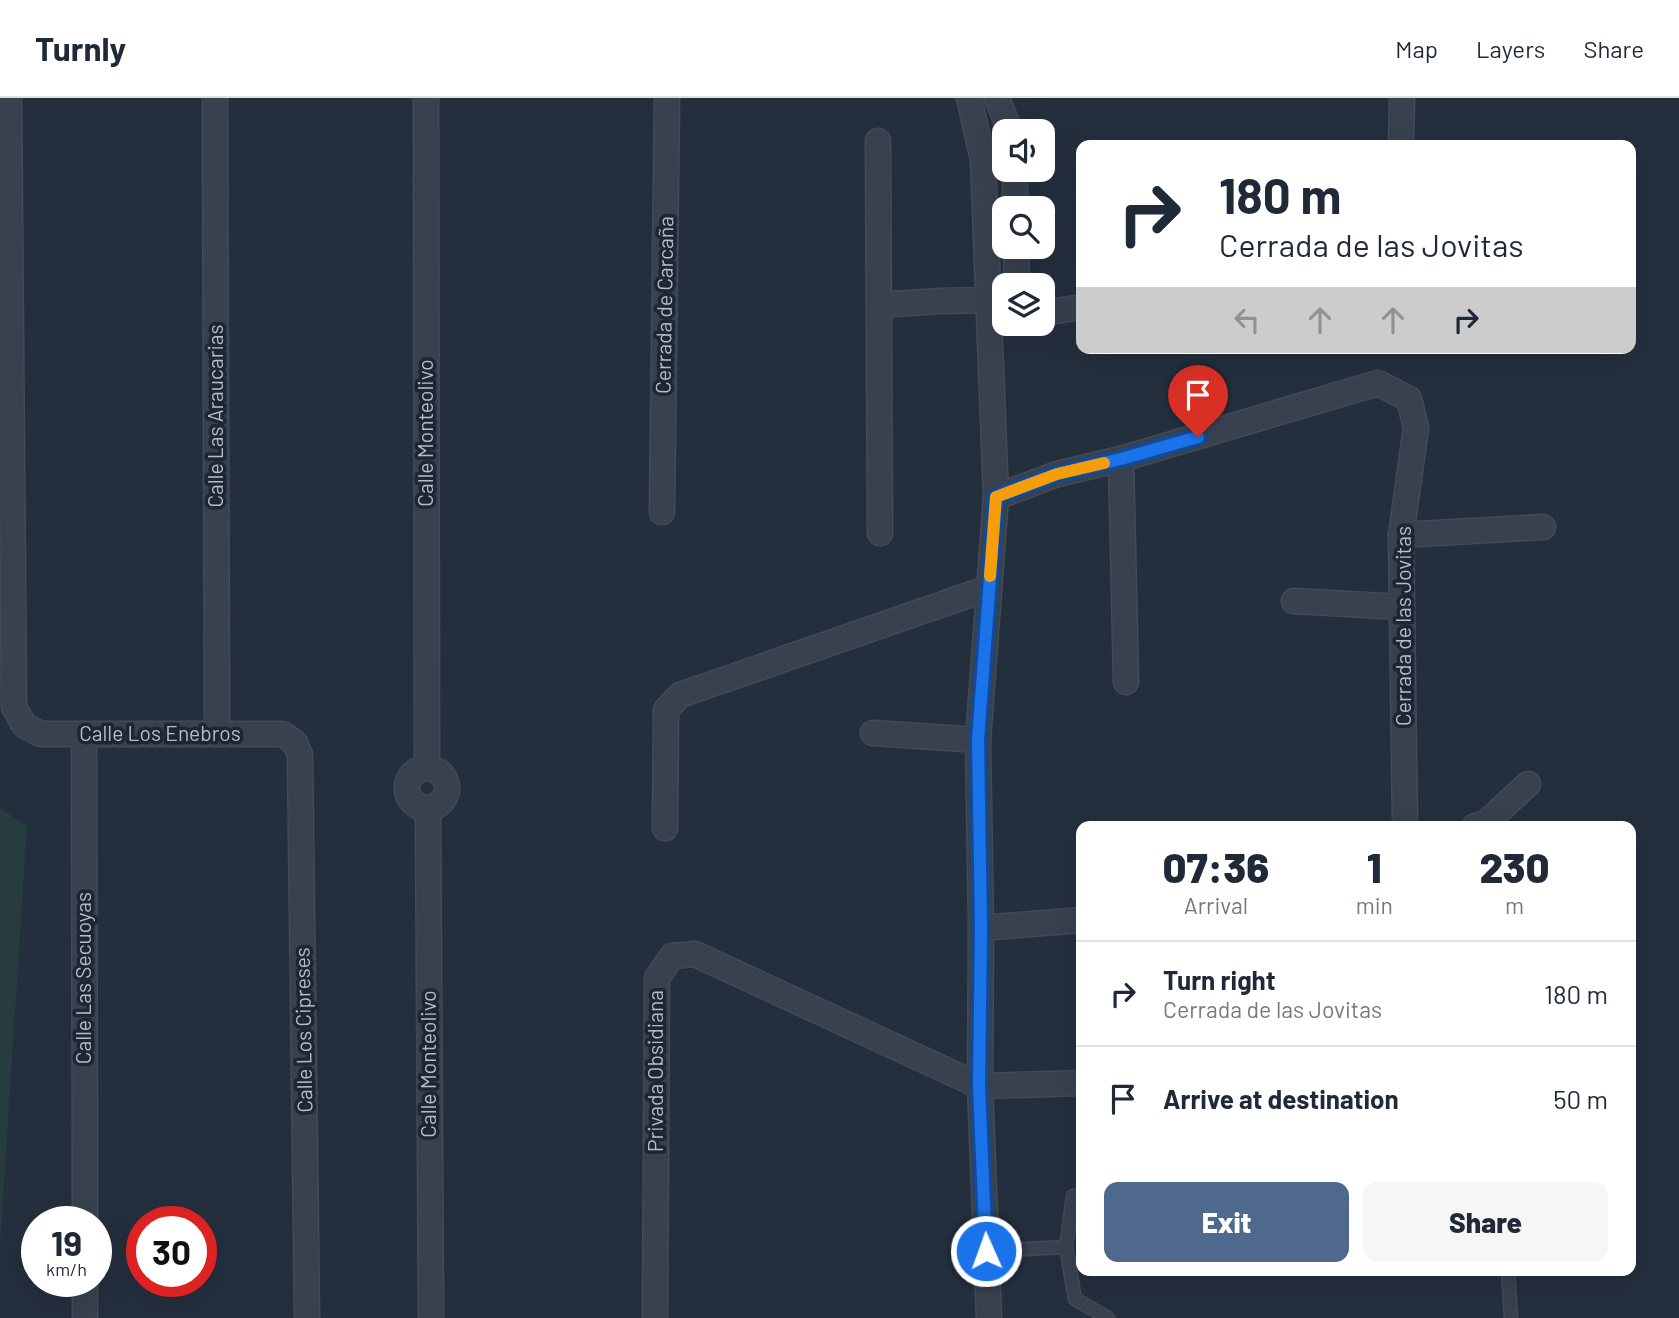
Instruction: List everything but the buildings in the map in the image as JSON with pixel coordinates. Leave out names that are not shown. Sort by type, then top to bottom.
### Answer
[{"type":"street","name":"Calle Los Enebros","points":[[9,98],[14,707],[24,725],[40,734],[283,734],[295,743]]},
{"type":"street","name":"Calle Las Araucarias","points":[[215,98],[217,734]]},
{"type":"street","name":"Calle Monteolivo","points":[[426,98],[426,768],[441,773],[448,788],[442,803],[428,809],[430,1318]]},
{"type":"street","name":"Cerrada de Carcaña","points":[[662,512],[667,98]]},
{"type":"street","points":[[969,98],[983,160],[996,497],[978,740],[981,928],[979,1086],[989,1318]]},
{"type":"street","points":[[997,98],[1005,119]]},
{"type":"street","points":[[1401,140],[1402,98]]},
{"type":"street","points":[[878,141],[880,533]]},
{"type":"street","points":[[879,305],[989,300]]},
{"type":"street","points":[[1055,311],[1076,308]]},
{"type":"street","name":"Cerrada de las Jovitas","points":[[996,497],[1057,474],[1121,459],[1378,383],[1409,399],[1416,428],[1401,535],[1405,821]]},
{"type":"street","points":[[1121,459],[1126,682]]},
{"type":"street","points":[[1401,535],[1544,527]]},
{"type":"street","points":[[665,828],[666,710],[680,695],[989,588]]},
{"type":"street","points":[[1294,601],[1401,607]]},
{"type":"street","points":[[873,733],[978,740]]},
{"type":"street","name":"Calle Las Secuoyas","points":[[84,734],[85,1206]]},
{"type":"street","name":"Calle Los Cipreses","points":[[295,743],[300,755],[307,1318]]},
{"type":"street","points":[[1488,821],[1528,784]]},
{"type":"street","points":[[981,928],[1076,920]]},
{"type":"street","name":"Privada Obsidiana","points":[[655,1318],[657,978],[672,956],[695,954],[979,1086]]},
{"type":"street","points":[[979,1086],[1076,1083]]},
{"type":"street","points":[[85,1297],[85,1318]]},
{"type":"lane","points":[[1076,1196],[1073,1196],[1066,1247],[1075,1299],[1108,1318]]},
{"type":"lane","points":[[986,1251],[1066,1247]]},
{"type":"lane","points":[[1508,1276],[1511,1318]]},
{"type":"green space","points":[[0,808],[27,826],[0,1245]]},
{"type":"slow traffic","points":[[990,576],[996,497],[1057,474],[1104,463]]},
{"type":"route","points":[[986,1251],[979,1086],[981,928],[978,740],[996,497],[1057,474],[1198,437]]}]
